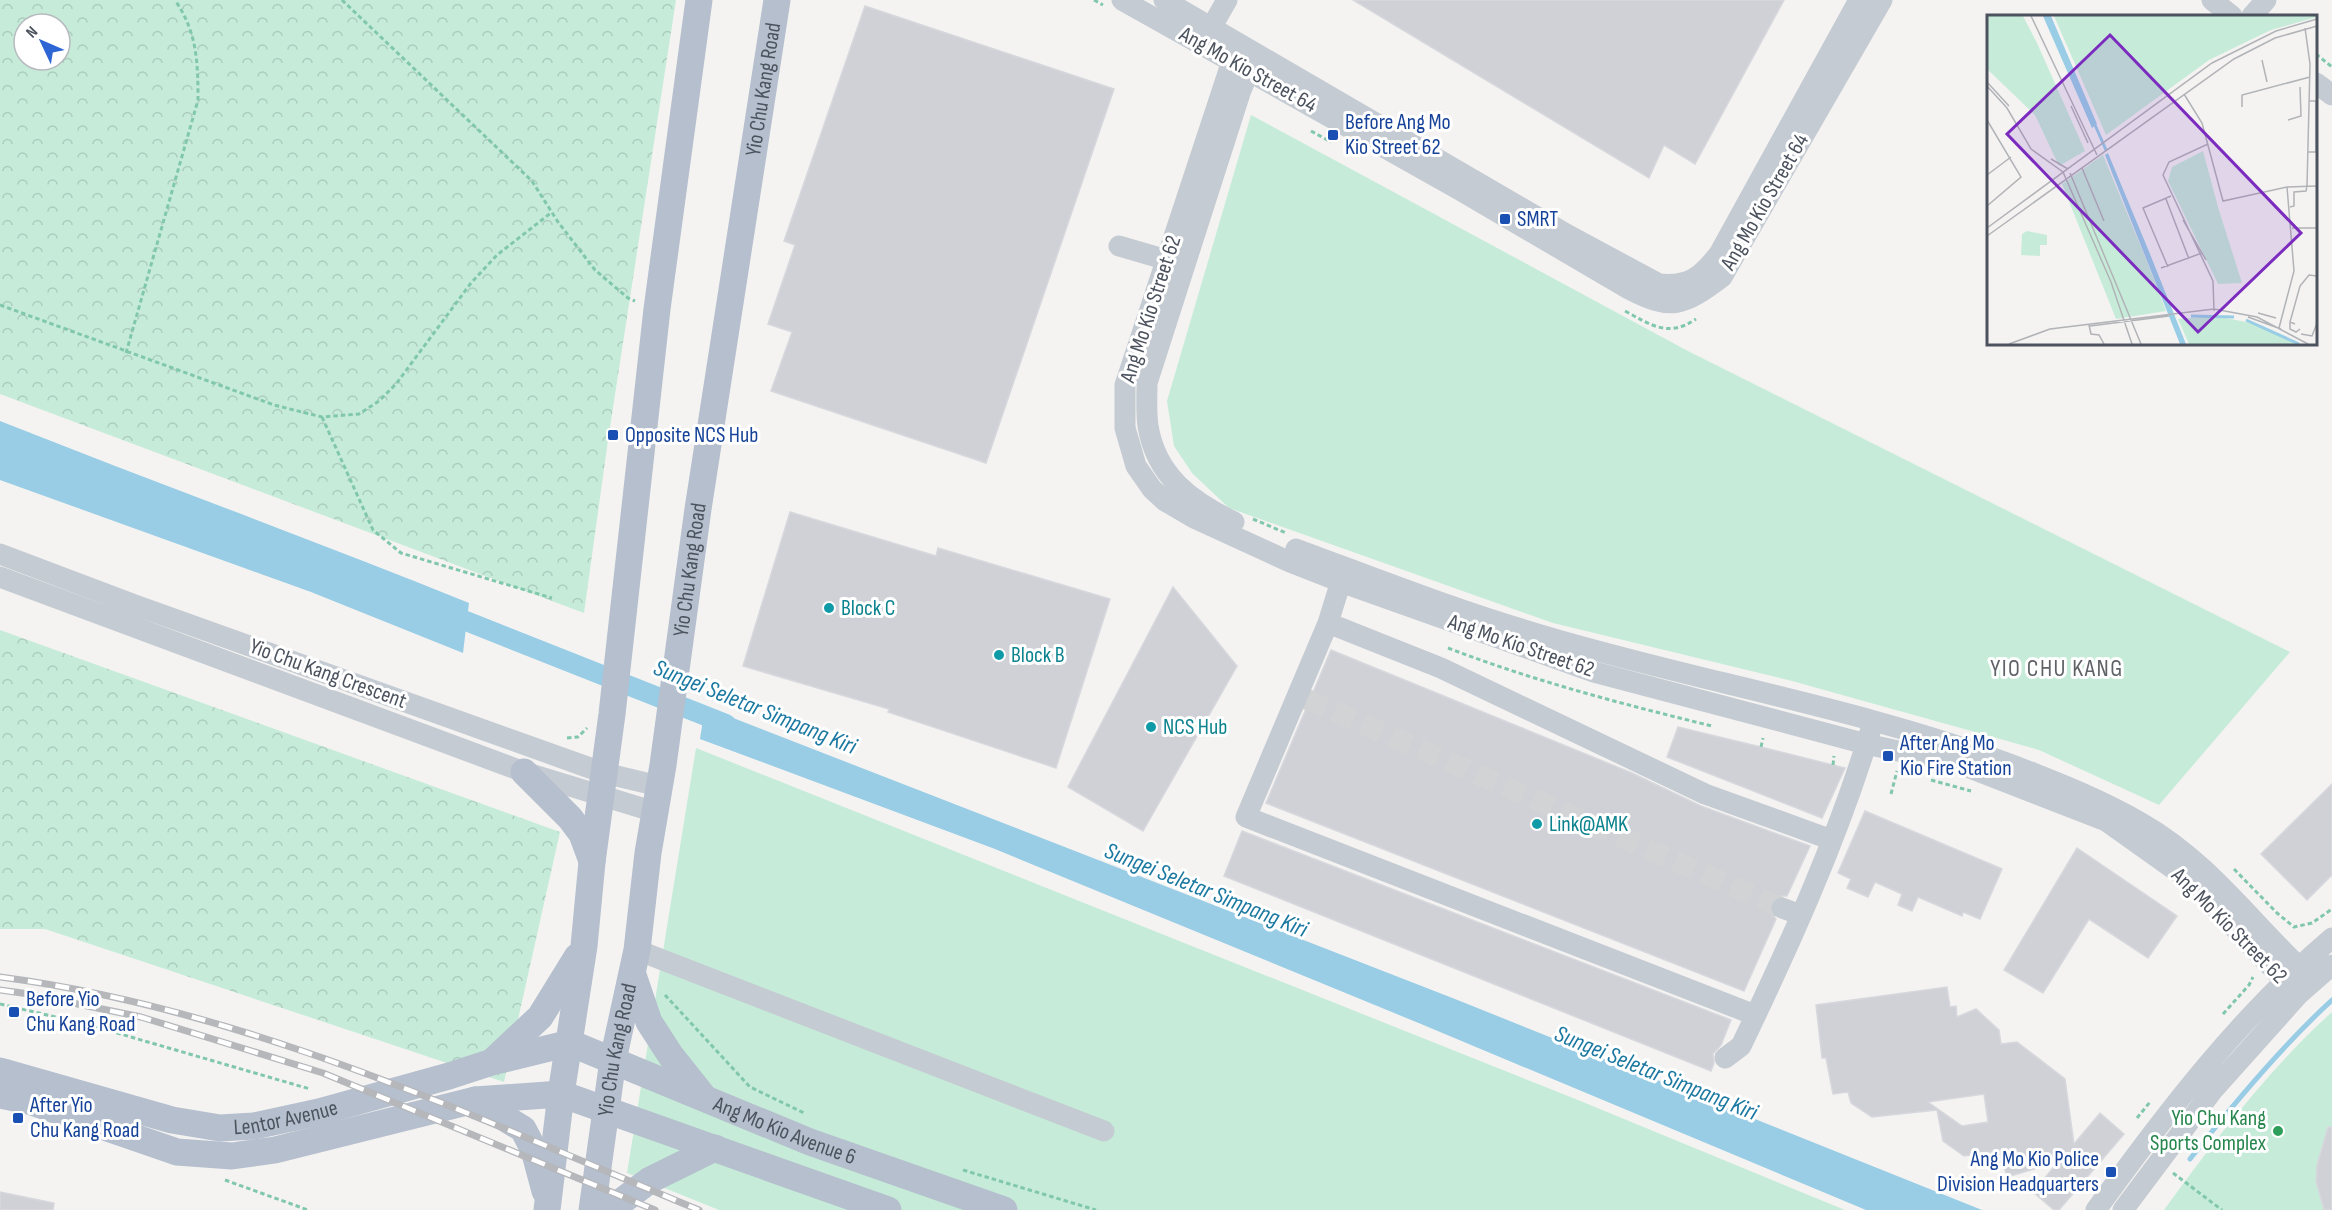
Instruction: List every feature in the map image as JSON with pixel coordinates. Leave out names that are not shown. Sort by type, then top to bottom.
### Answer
[{"type":"main road","points":[[548,1206],[561,1094],[584,946],[657,309],[699,0]]},
{"type":"main road","name":"Yio Chu Kang Road","points":[[592,1210],[608,1109],[613,1060],[635,963],[698,509],[777,0]]},
{"type":"main road","points":[[524,772],[570,818],[582,834],[592,862]]},
{"type":"main road","points":[[492,1062],[540,1017],[584,946]]},
{"type":"main road","points":[[635,963],[649,1022],[671,1056],[705,1098]]},
{"type":"main road","name":"Ang Mo Kio Avenue 6","points":[[570,1043],[810,1142],[1004,1210]]},
{"type":"main road","name":"Lentor Avenue","points":[[0,1071],[172,1120],[220,1128],[254,1126],[330,1110],[492,1062],[570,1043]]},
{"type":"main road","name":"Ang Mo Kio Avenue 6","points":[[561,1094],[888,1210]]},
{"type":"main road","name":"Lentor Avenue","points":[[0,1095],[29,1101],[177,1152],[232,1156],[275,1150],[475,1100],[561,1094]]},
{"type":"main road","points":[[475,1100],[523,1129],[534,1150],[548,1206]]},
{"type":"main road","points":[[610,1210],[650,1180],[715,1148]]},
{"type":"street","name":"Ang Mo Kio Street 64","points":[[1164,0],[1211,28],[1244,58],[1460,189],[1627,288],[1650,300],[1670,305],[1695,297],[1722,277],[1882,0]]},
{"type":"street","points":[[1211,28],[1227,0]]},
{"type":"street","name":"Ang Mo Kio Street 64","points":[[1117,5],[1244,58],[1642,276],[1659,284],[1676,285],[1692,281],[1706,270],[1719,254],[1859,0]]},
{"type":"street","points":[[2212,0],[2231,15]]},
{"type":"street","points":[[2253,15],[2266,0]]},
{"type":"street","name":"Ang Mo Kio Street 62","points":[[1244,58],[1175,263],[1125,385],[1125,428],[1136,466],[1152,489],[1166,501],[1198,511],[1293,549],[1343,575],[1594,672],[1863,753],[1962,765],[2106,821],[2175,858]]},
{"type":"street","points":[[2317,83],[2332,95]]},
{"type":"street","points":[[1119,246],[1175,263]]},
{"type":"street","name":"Yio Chu Kang Crescent","points":[[0,554],[603,784],[655,812]]},
{"type":"street","points":[[1343,575],[1302,697],[1246,817],[1755,1015]]},
{"type":"street","name":"Ang Mo Kio Street 62","points":[[1343,575],[1407,591],[1541,635],[1873,720],[1973,750],[2083,792],[2145,825],[2175,858],[2189,880],[2298,981]]},
{"type":"street","name":"Yio Chu Kang Crescent","points":[[0,577],[524,772],[603,784],[659,786]]},
{"type":"street","points":[[1328,623],[1441,668],[1705,794],[1832,840]]},
{"type":"street","points":[[1725,1058],[1741,1046],[1755,1015],[1791,911],[1816,884],[1873,720]]},
{"type":"street","points":[[2123,1210],[2332,938]]},
{"type":"street","points":[[635,963],[1104,1131]]},
{"type":"street","points":[[2097,1210],[2159,1124],[2236,1034],[2298,981],[2332,965]]},
{"type":"path","points":[[126,352],[198,100],[198,63],[187,18],[175,0]]},
{"type":"path","points":[[342,0],[532,181],[595,270],[628,298],[657,309]]},
{"type":"path","points":[[1094,0],[1117,5]]},
{"type":"path","points":[[2317,55],[2332,67]]},
{"type":"path","points":[[1303,125],[1332,143]]},
{"type":"path","points":[[0,305],[274,405],[322,417],[360,414],[379,401],[396,384],[471,283],[497,255],[552,212]]},
{"type":"path","points":[[1623,310],[1657,329],[1692,322],[1700,316]]},
{"type":"path","points":[[322,417],[373,530],[400,553],[552,598]]},
{"type":"path","points":[[1251,518],[1293,549]]},
{"type":"path","points":[[1447,647],[1489,664],[1603,699],[1718,727]]},
{"type":"path","points":[[1761,747],[1763,738],[1773,740]]},
{"type":"path","points":[[1824,752],[1834,755],[1863,753],[1897,771],[1891,794]]},
{"type":"path","points":[[1833,765],[1834,755]]},
{"type":"path","points":[[1929,780],[1973,792]]},
{"type":"path","points":[[2222,1016],[2249,985],[2254,969]]},
{"type":"path","points":[[0,1004],[86,1024],[316,1091]]},
{"type":"path","points":[[2135,1122],[2154,1096]]},
{"type":"path","points":[[2172,1172],[2222,1210]]},
{"type":"green space","points":[[0,0],[676,0],[608,440],[584,613],[0,394]]},
{"type":"green space","points":[[1251,115],[1686,350],[2290,652],[2159,805],[2039,750],[1792,681],[1553,623],[1229,508],[1192,473],[1174,446],[1167,401]]},
{"type":"green space","points":[[0,630],[560,832],[504,1082],[45,929],[0,929]]},
{"type":"green space","points":[[696,748],[1578,1100],[1845,1210],[719,1210],[627,1173]]},
{"type":"green space","name":"Yio Chu Kang Sports Complex","points":[[2332,1012],[2332,1210],[2164,1210],[2264,1082],[2308,1034]]},
{"type":"water","points":[[0,421],[469,603],[463,653],[311,592],[0,480]]},
{"type":"water","points":[[705,707],[1455,999],[1982,1210],[1866,1210],[995,849],[700,739]]},
{"type":"building","points":[[1353,0],[1784,0],[1695,164],[1664,145],[1649,178]]},
{"type":"building","points":[[865,6],[1114,89],[986,463],[771,391],[792,332],[768,324],[795,245],[784,241]]},
{"type":"building","points":[[790,512],[936,556],[938,548],[1110,599],[1056,768],[888,712],[889,709],[743,666]]},
{"type":"building","name":"NCS Hub","points":[[1173,587],[1237,666],[1143,831],[1068,787]]},
{"type":"building","name":"Link@AMK","points":[[1331,650],[1632,773],[1701,806],[1810,846],[1787,896],[1779,896],[1770,903],[1770,911],[1776,919],[1744,991],[1266,803]]},
{"type":"building","name":"Link@AMK","points":[[1678,727],[1845,768],[1822,818],[1667,757]]},
{"type":"building","points":[[2332,784],[2332,875],[2307,900],[2261,854]]},
{"type":"building","points":[[1865,811],[2002,869],[1980,919],[1963,912],[1962,916],[1918,897],[1912,911],[1898,905],[1902,894],[1875,882],[1868,897],[1847,888],[1851,879],[1838,873]]},
{"type":"building","points":[[1242,831],[1731,1020],[1721,1045],[1713,1054],[1714,1063],[1711,1071],[1224,876]]},
{"type":"building","points":[[2077,848],[2177,916],[2148,958],[2089,919],[2043,993],[2004,970]]},
{"type":"building","points":[[1947,987],[1950,1007],[1956,1006],[1957,1017],[1976,1009],[1999,1030],[2001,1044],[2017,1042],[2065,1079],[2074,1144],[2100,1113],[2124,1134],[2059,1210],[2054,1210],[2033,1192],[2058,1162],[2007,1177],[2004,1166],[1992,1170],[1990,1152],[1964,1156],[1943,1141],[1937,1110],[1872,1117],[1851,1103],[1848,1092],[1833,1094],[1826,1058],[1822,1058],[1816,1005]],"holes":[[[1984,1094],[1988,1122],[1962,1126],[1928,1102]]]},
{"type":"building","points":[[2328,1127],[2332,1127],[2332,1210],[2324,1210],[2316,1181],[2317,1165]]},
{"type":"building","points":[[0,1192],[54,1203],[53,1210],[0,1210]]},
{"type":"waterway","name":"Sungei Seletar Simpang Kiri","points":[[466,621],[726,724]]},
{"type":"waterway","points":[[2190,1159],[2258,1076],[2332,1000]]},
{"type":"tunnel","points":[[1306,699],[1782,908]]},
{"type":"railway","points":[[0,977],[91,992],[181,1014],[269,1040],[443,1103],[699,1210]]},
{"type":"railway","points":[[0,990],[141,1017],[323,1073],[655,1210]]},
{"type":"place","name":"Before Ang Mo Kio Street 62","points":[[1333,135]]},
{"type":"place","name":"SMRT","points":[[1505,219]]},
{"type":"place","name":"Opposite NCS Hub","points":[[613,435]]},
{"type":"place","name":"Block C","points":[[829,608]]},
{"type":"place","name":"Block B","points":[[999,655]]},
{"type":"place","name":"NCS Hub","points":[[1151,727]]},
{"type":"place","name":"After Ang Mo Kio Fire Station","points":[[1888,756]]},
{"type":"place","name":"Link@AMK","points":[[1537,824]]},
{"type":"place","name":"Before Yio Chu Kang Road","points":[[14,1012]]},
{"type":"place","name":"After Yio Chu Kang Road","points":[[18,1118]]},
{"type":"place","name":"Yio Chu Kang Sports Complex","points":[[2278,1131]]},
{"type":"place","name":"Ang Mo Kio Police Division Headquarters","points":[[2111,1172]]},
{"type":"district","name":"YIO CHU KANG","points":[[2057,668]]}]
